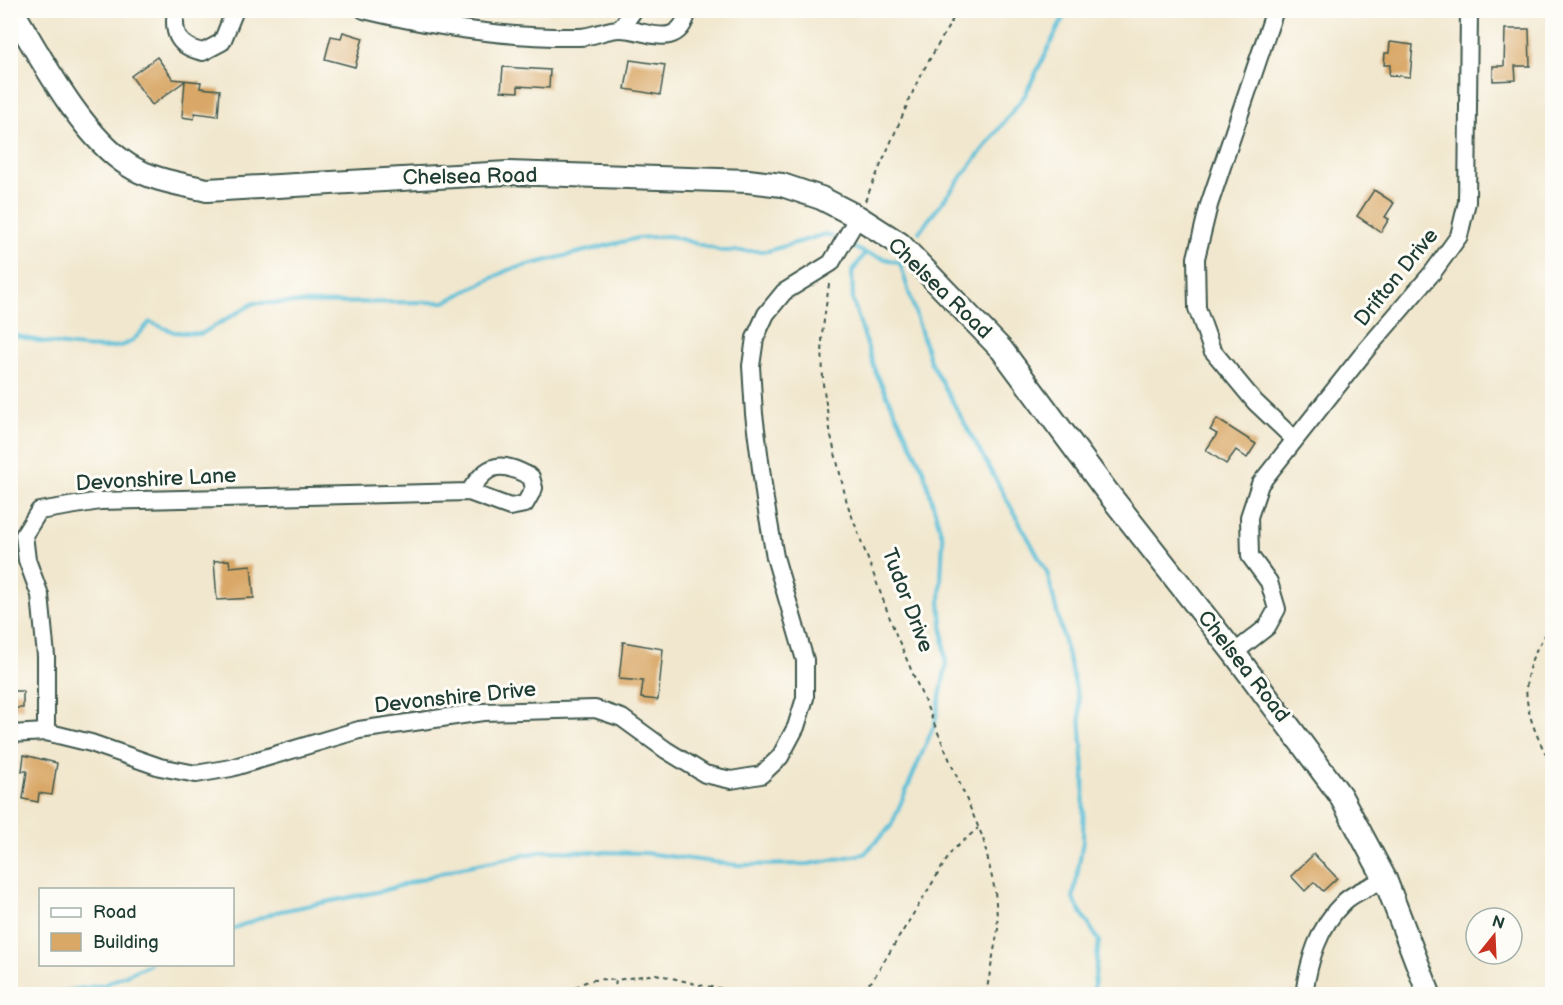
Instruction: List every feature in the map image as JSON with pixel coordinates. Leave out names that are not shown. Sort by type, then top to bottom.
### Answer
[{"type":"street","name":"Chelsea Road","points":[[12,10],[65,96],[99,139],[128,165],[164,180],[207,190],[508,173],[748,181],[782,185],[821,198],[858,217],[900,244],[948,291],[1002,350],[1105,489],[1234,653],[1340,795],[1385,879],[1429,994]]},
{"type":"street","points":[[176,10],[176,35],[182,44],[203,52],[222,42],[235,10]]},
{"type":"street","points":[[364,10],[517,36],[583,37],[620,29],[645,35],[665,36],[676,31],[686,22],[688,10]]},
{"type":"street","points":[[620,29],[634,10]]},
{"type":"street","points":[[1275,10],[1209,205],[1196,258],[1197,308],[1212,350],[1255,402],[1294,439]]},
{"type":"street","name":"Drifton Drive","points":[[1234,653],[1268,627],[1277,609],[1269,582],[1250,556],[1249,517],[1260,484],[1294,439],[1433,272],[1459,236],[1467,202],[1468,10]]},
{"type":"street","points":[[831,263],[858,217]]},
{"type":"street","name":"Devonshire Drive","points":[[10,734],[46,732],[91,743],[160,767],[196,774],[231,768],[359,730],[483,712],[595,709],[622,718],[666,750],[705,774],[731,780],[761,775],[780,757],[796,727],[805,698],[805,660],[776,557],[765,500],[751,366],[755,338],[766,314],[784,292],[831,263]]},
{"type":"street","name":"Devonshire Lane","points":[[46,732],[46,656],[40,596],[27,560],[24,535],[39,511],[100,501],[469,492]]},
{"type":"street","points":[[1304,994],[1309,958],[1326,926],[1345,901],[1385,879]]},
{"type":"path","points":[[858,217],[919,78],[958,10]]},
{"type":"path","name":"Tudor Drive","points":[[831,263],[822,335],[823,384],[831,436],[847,503],[895,632],[979,828],[995,891],[998,929],[986,994]]},
{"type":"path","points":[[1552,626],[1535,650],[1527,681],[1528,717],[1552,766]]},
{"type":"path","points":[[854,994],[872,981],[926,889],[952,851],[979,828]]},
{"type":"path","points":[[569,994],[576,986],[599,978],[616,980],[656,974],[704,986],[764,994]]},
{"type":"path","points":[[614,994],[616,980]]},
{"type":"building","points":[[1505,29],[1529,29],[1530,66],[1515,66],[1516,80],[1493,81],[1493,66],[1504,66]]},
{"type":"building","points":[[343,32],[363,38],[355,67],[325,59],[331,36],[341,38]]},
{"type":"building","points":[[1390,42],[1413,45],[1410,77],[1389,75],[1390,65],[1384,65],[1385,53],[1389,53]]},
{"type":"building","points":[[157,57],[173,79],[201,82],[200,88],[220,90],[218,116],[195,113],[194,119],[182,117],[185,81],[152,105],[131,76]]},
{"type":"building","points":[[630,60],[665,65],[660,95],[625,89]]},
{"type":"building","points":[[503,67],[550,70],[549,88],[518,86],[518,92],[501,91]]},
{"type":"building","points":[[1374,190],[1394,203],[1385,217],[1389,219],[1381,232],[1357,216]]},
{"type":"building","points":[[1217,419],[1256,444],[1247,458],[1236,450],[1226,464],[1206,450],[1217,434],[1210,430]]},
{"type":"building","points":[[229,560],[230,567],[251,565],[254,598],[217,600],[214,561]]},
{"type":"building","points":[[623,642],[663,649],[658,700],[641,698],[643,681],[619,679]]},
{"type":"building","points":[[10,691],[23,691],[23,708],[10,708]]},
{"type":"building","points":[[24,755],[57,763],[52,795],[39,793],[38,802],[23,799],[27,771],[22,771]]},
{"type":"building","points":[[1314,854],[1337,878],[1323,891],[1314,882],[1305,891],[1291,876]]},
{"type":"waterway","points":[[919,232],[1025,95],[1067,10]]},
{"type":"waterway","points":[[10,334],[72,346],[106,348],[130,342],[150,322],[174,332],[201,334],[254,303],[445,302],[508,270],[638,238],[670,236],[722,251],[768,251],[826,234],[833,237]]},
{"type":"waterway","points":[[853,247],[865,253]]},
{"type":"waterway","points":[[234,928],[276,912],[382,891],[462,867],[545,851],[645,853],[736,865],[809,864],[864,854],[891,826],[935,723],[946,666],[940,601],[943,539],[923,469],[876,373],[853,301],[852,272],[865,253],[900,263],[930,361],[1047,572],[1079,701],[1084,772],[1083,841],[1073,899],[1099,941],[1093,994]]},
{"type":"waterway","points":[[47,994],[104,985],[146,966]]}]
